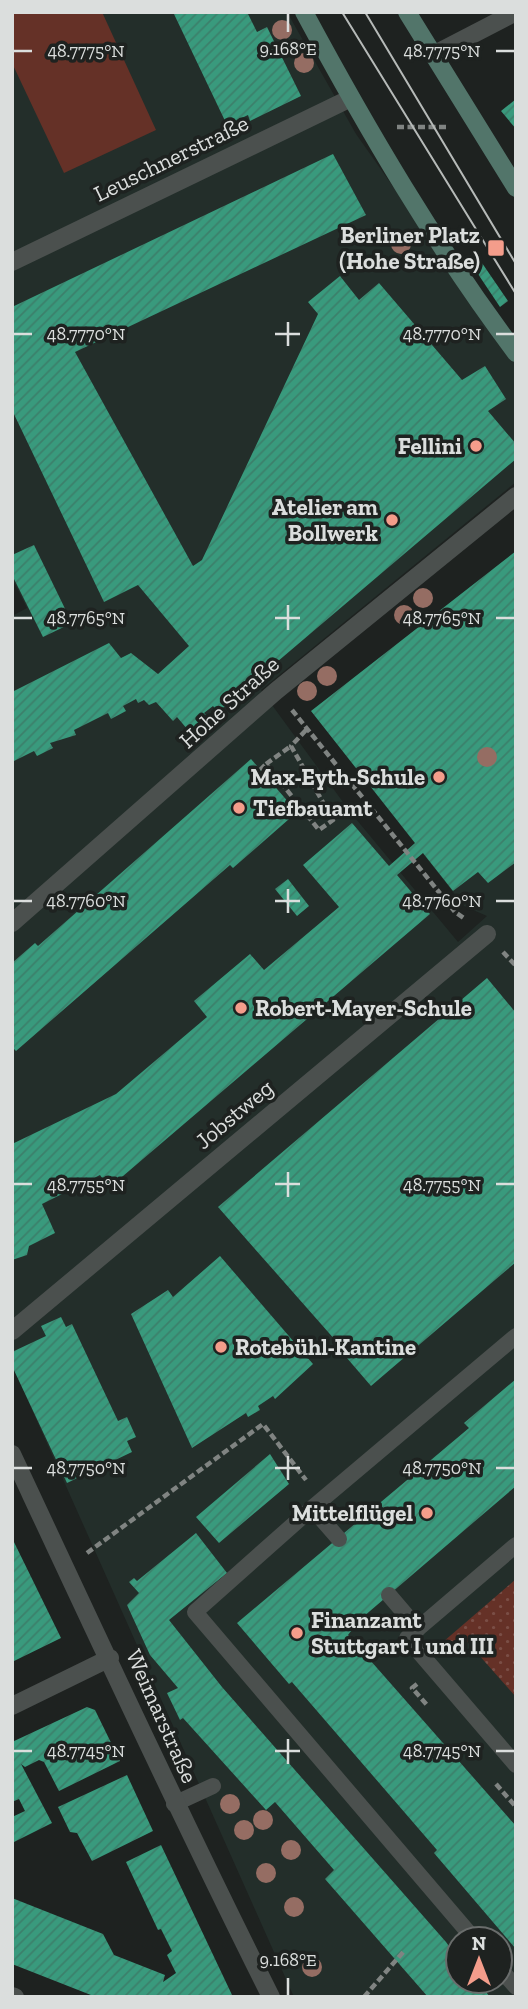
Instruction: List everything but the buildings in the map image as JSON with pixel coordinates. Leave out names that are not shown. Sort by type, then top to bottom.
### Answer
[{"type":"main road","points":[[304,12],[385,159],[464,285],[516,353]]},
{"type":"main road","points":[[407,12],[516,188]]},
{"type":"street","points":[[433,55],[516,12]]},
{"type":"street","name":"Leuschnerstraße","points":[[12,262],[351,98]]},
{"type":"street","name":"Hohe Straße","points":[[12,923],[276,691],[516,496]]},
{"type":"street","name":"Jobstweg","points":[[12,1331],[486,934]]},
{"type":"street","name":"Weimarstraße","points":[[12,1454],[110,1658],[174,1804],[271,1997]]},
{"type":"street","points":[[12,1706],[110,1658]]},
{"type":"lane","points":[[462,1925],[195,1612],[312,1508],[516,1336]]},
{"type":"lane","points":[[312,1508],[339,1539]]},
{"type":"lane","points":[[516,1545],[407,1639],[516,1765]]},
{"type":"lane","points":[[389,1595],[418,1629]]},
{"type":"lane","points":[[174,1804],[213,1786]]},
{"type":"path","points":[[385,159],[407,147],[394,127],[449,127],[437,105],[464,102]]},
{"type":"path","points":[[276,691],[455,912],[486,934],[516,966]]},
{"type":"path","points":[[260,769],[291,746],[307,729]]},
{"type":"path","points":[[265,764],[319,830],[333,820],[291,746]]},
{"type":"path","points":[[65,1569],[262,1424],[303,1478]]},
{"type":"path","points":[[363,1997],[405,1950]]},
{"type":"shaded area","points":[[12,12],[287,12],[356,134],[516,361],[516,482],[261,690],[351,813],[458,942],[487,916],[464,906],[311,711],[516,551],[516,1997],[294,1997],[12,1365],[12,616],[27,608],[12,578]]},
{"type":"shaded area","points":[[12,12],[102,12],[156,130],[64,173],[12,63]]},
{"type":"shaded area","points":[[516,1579],[516,1697],[463,1637],[441,1654],[436,1648]]},
{"type":"tram line","points":[[342,12],[516,294]]},
{"type":"tram line","points":[[365,12],[516,264]]},
{"type":"place","name":"Berliner Platz (Hohe Straße)","points":[[496,248]]},
{"type":"place","name":"Fellini","points":[[476,446]]},
{"type":"place","name":"Atelier am Bollwerk","points":[[392,520]]},
{"type":"place","name":"Max-Eyth-Schule","points":[[439,777]]},
{"type":"place","name":"Tiefbauamt","points":[[239,808]]},
{"type":"place","name":"Robert-Mayer-Schule","points":[[241,1008]]},
{"type":"place","name":"Rotebühl-Kantine","points":[[221,1347]]},
{"type":"place","name":"Mittelflügel","points":[[427,1513]]},
{"type":"place","name":"Finanzamt Stuttgart I und III","points":[[297,1633]]}]
